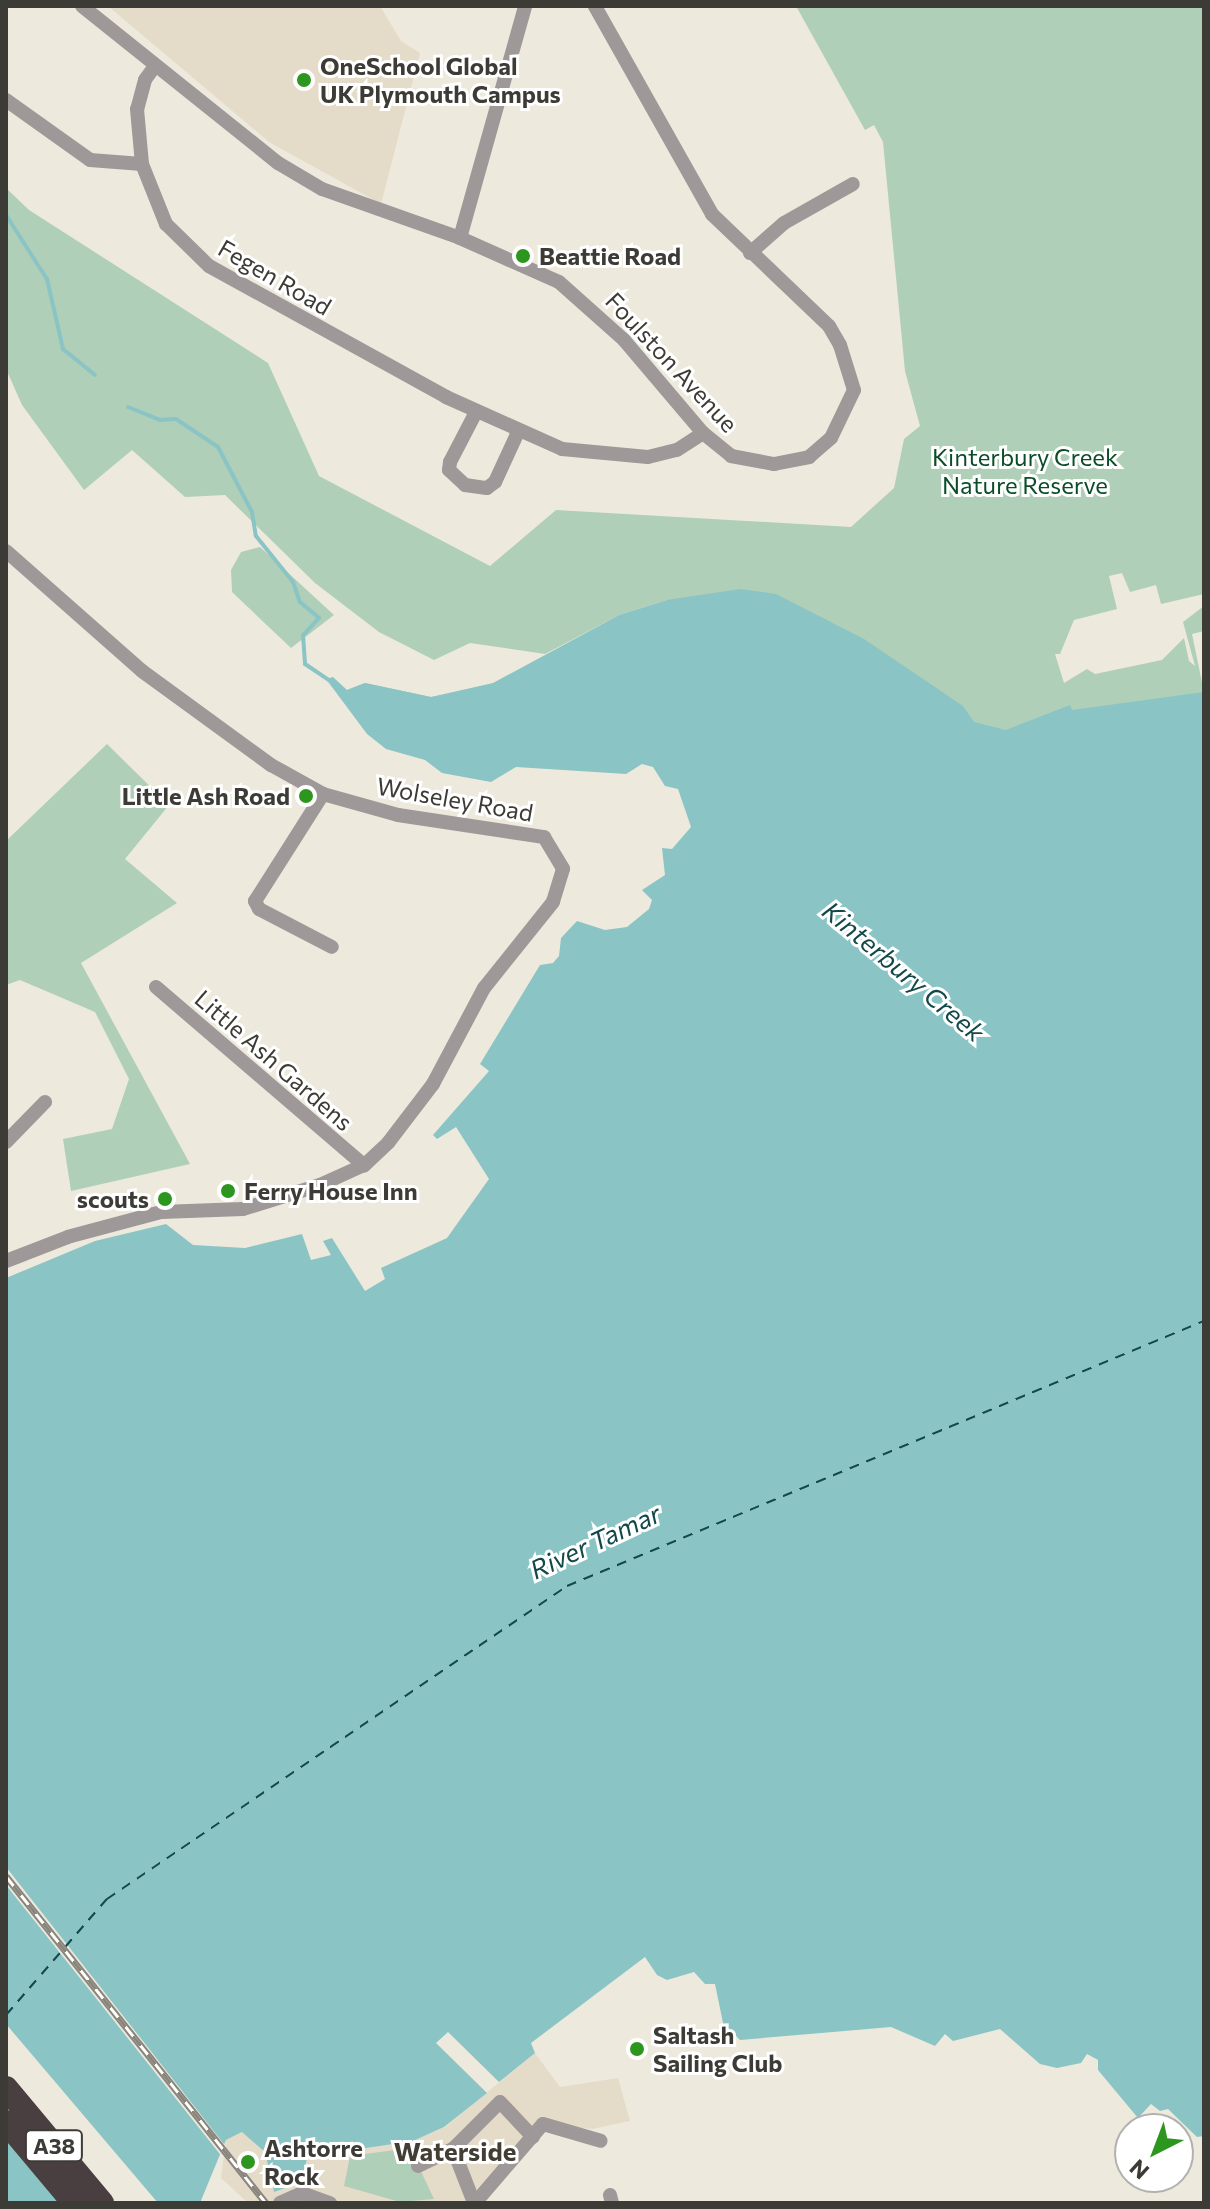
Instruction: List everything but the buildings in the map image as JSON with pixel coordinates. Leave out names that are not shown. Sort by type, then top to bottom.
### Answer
[{"type":"highway","name":"A38","points":[[6,2088],[102,2203]]},
{"type":"highway","name":"A38","points":[[6,2122],[74,2203]]},
{"type":"street","name":"Foulston Avenue","points":[[82,6],[278,163],[322,189],[531,266],[589,305],[703,433],[731,456],[774,464],[809,457],[831,438],[854,390],[829,326],[712,214],[678,160],[595,6]]},
{"type":"street","points":[[460,238],[521,7]]},
{"type":"street","name":"Fegen Road","points":[[155,66],[145,80],[137,109],[142,164],[166,224],[209,266],[476,412],[562,449],[648,457],[677,450],[703,433]]},
{"type":"street","points":[[6,100],[90,160],[142,164]]},
{"type":"street","points":[[750,253],[784,223],[853,184]]},
{"type":"street","points":[[476,412],[450,462],[449,470],[465,485],[487,488],[495,482],[518,432]]},
{"type":"street","name":"Wolseley Road","points":[[6,551],[182,702],[271,765],[323,794],[398,815],[544,837],[558,853],[563,869],[553,902],[484,988],[433,1084],[388,1143],[364,1165],[320,1185],[243,1209],[161,1212],[68,1237],[6,1261]]},
{"type":"street","points":[[323,794],[255,901],[259,909],[332,947]]},
{"type":"street","name":"Little Ash Gardens","points":[[156,987],[364,1165]]},
{"type":"street","points":[[6,1142],[45,1102]]},
{"type":"street","points":[[418,2166],[453,2149],[500,2102],[533,2137]]},
{"type":"street","points":[[453,2149],[474,2203],[543,2124],[559,2126],[601,2141]]},
{"type":"street","points":[[280,2203],[302,2193],[330,2203]]},
{"type":"shaded area","name":"OneSchool Global UK Plymouth Campus","points":[[108,6],[380,6],[401,41],[420,53],[381,204],[269,142]]},
{"type":"shaded area","points":[[535,2053],[560,2087],[618,2078],[630,2121],[592,2129],[543,2124],[475,2203],[248,2203],[221,2178],[226,2140],[243,2132],[265,2152],[274,2192],[288,2183],[308,2148],[338,2152],[339,2147],[413,2141],[445,2127]]},
{"type":"green space","name":"Kinterbury Creek Nature Reserve","points":[[796,6],[1204,6],[1204,594],[1161,604],[1156,585],[1130,592],[1122,573],[1109,576],[1117,609],[1074,620],[1060,654],[1055,654],[1064,683],[1087,669],[1095,674],[1162,660],[1184,638],[1189,661],[1195,666],[1183,622],[1204,606],[1204,631],[1192,634],[1204,692],[1204,739],[674,922],[703,774],[347,690],[365,683],[431,697],[838,626],[810,613],[667,600],[619,615],[545,654],[470,643],[434,660],[379,632],[315,583],[225,495],[185,497],[132,450],[84,490],[22,405],[6,369],[6,188],[29,210],[268,363],[319,476],[490,566],[556,510],[851,527],[894,488],[904,439],[920,426],[905,371],[883,142],[874,125],[865,130]]},
{"type":"green space","points":[[260,547],[334,615],[291,648],[232,592],[231,570],[241,552]]},
{"type":"green space","points":[[107,744],[169,805],[125,859],[177,903],[81,963],[190,1164],[71,1191],[63,1139],[112,1129],[129,1079],[95,1012],[20,980],[6,985],[6,841]]},
{"type":"green space","points":[[410,2148],[434,2199],[400,2202],[344,2186],[350,2156]]},
{"type":"water","name":"River Tamar","points":[[740,589],[776,594],[864,639],[963,706],[974,722],[1006,730],[1070,705],[1072,710],[1204,692],[1204,2136],[1194,2134],[1194,2113],[1172,2113],[1168,2109],[1160,2111],[1151,2104],[1143,2113],[1134,2113],[1098,2070],[1098,2060],[1087,2054],[1081,2063],[1057,2068],[1040,2064],[1000,2029],[953,2041],[945,2034],[935,2046],[891,2027],[740,2040],[723,2023],[715,1984],[705,1984],[694,1972],[667,1980],[657,1975],[645,1957],[531,2043],[535,2053],[499,2082],[448,2032],[436,2043],[487,2093],[444,2127],[413,2141],[339,2152],[309,2148],[302,2182],[274,2192],[265,2152],[242,2132],[226,2140],[200,2203],[6,2203],[6,1278],[95,1241],[166,1224],[193,1245],[245,1248],[302,1234],[311,1260],[331,1255],[323,1241],[332,1238],[365,1291],[385,1279],[381,1268],[447,1238],[489,1179],[456,1127],[437,1139],[433,1135],[489,1071],[480,1064],[540,965],[553,963],[559,956],[561,938],[577,921],[605,930],[627,927],[649,909],[652,900],[642,890],[665,875],[662,848],[672,849],[691,827],[678,789],[665,786],[653,767],[642,764],[626,774],[516,767],[491,782],[442,773],[425,760],[386,749],[367,734],[326,679],[333,677],[347,690],[365,683],[431,697],[493,683],[619,615],[667,600]]},
{"type":"pier","points":[[6,1867],[227,2148],[223,2158],[6,1885]]},
{"type":"pier","points":[[6,2024],[158,2203],[74,2203],[6,2122]]},
{"type":"waterway","points":[[6,215],[47,279],[63,349],[95,375]]},
{"type":"waterway","name":"Kinterbury Creek","points":[[128,407],[160,420],[176,419],[218,447],[252,512],[256,536],[293,582],[300,602],[319,618],[303,635],[305,664],[329,680]]},
{"type":"ferry route","points":[[6,2015],[107,1899],[567,1586],[1204,1321]]},
{"type":"railway","points":[[6,1876],[266,2203]]},
{"type":"place","name":"OneSchool Global UK Plymouth Campus","points":[[304,80]]},
{"type":"place","name":"Beattie Road","points":[[523,256]]},
{"type":"place","name":"Little Ash Road","points":[[306,796]]},
{"type":"place","name":"Ferry House Inn","points":[[228,1191]]},
{"type":"place","name":"scouts","points":[[165,1199]]},
{"type":"place","name":"Saltash Sailing Club","points":[[637,2049]]},
{"type":"place","name":"Ashtorre Rock","points":[[248,2162]]},
{"type":"district","name":"Waterside","points":[[455,2151]]}]
